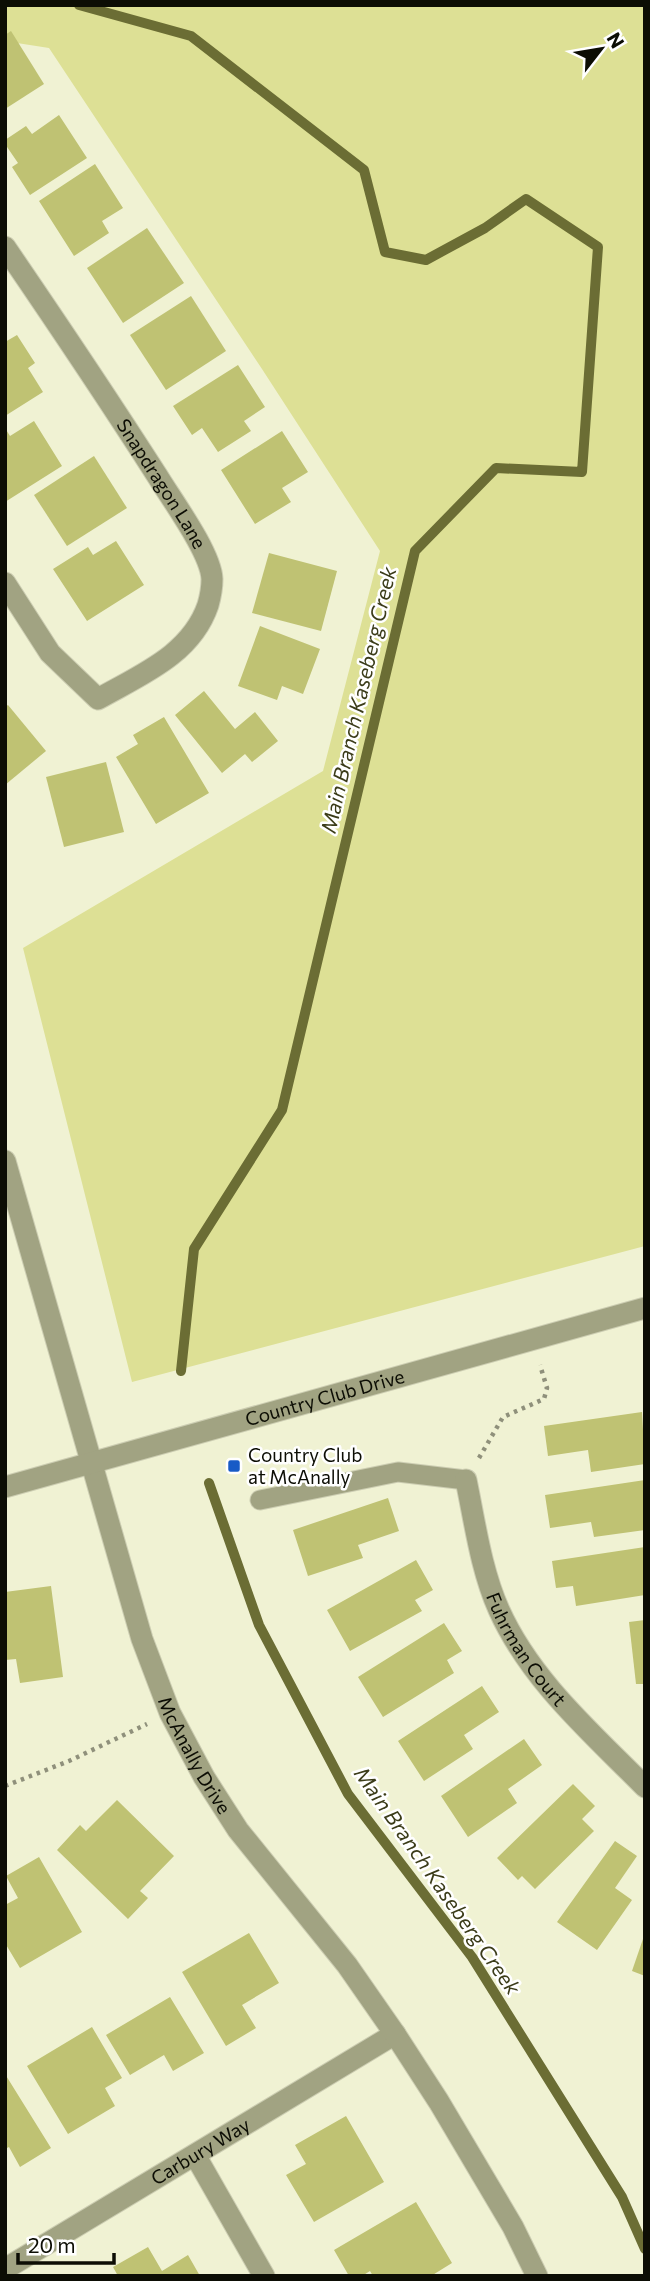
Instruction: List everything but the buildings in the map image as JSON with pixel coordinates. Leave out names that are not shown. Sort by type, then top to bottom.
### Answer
[{"type":"street","name":"Snapdragon Lane","points":[[5,247],[88,366],[171,498],[200,545],[212,578],[208,603],[197,629],[183,646],[157,666],[98,699],[50,653],[5,583]]},
{"type":"street","name":"McAnally Drive","points":[[5,1161],[142,1639],[170,1713],[204,1777],[238,1830],[347,1965],[395,2034],[493,2193],[537,2276]]},
{"type":"street","name":"Country Club Drive","points":[[5,1487],[645,1308]]},
{"type":"street","name":"Fuhrman Court","points":[[466,1480],[482,1555],[499,1609],[522,1652],[556,1697],[645,1787]]},
{"type":"street","name":"Carbury Way","points":[[5,2269],[395,2034]]},
{"type":"street","points":[[195,2155],[264,2276]]},
{"type":"lane","points":[[260,1500],[398,1472],[466,1480]]},
{"type":"path","points":[[466,1480],[503,1417],[544,1399],[547,1388],[533,1340]]},
{"type":"path","points":[[5,1786],[69,1761],[170,1713]]},
{"type":"green space","points":[[5,5],[645,5],[645,1246],[132,1382],[23,948],[323,771],[380,551],[49,48],[17,43],[5,50]]},
{"type":"waterway","name":"Main Branch Kaseberg Creek","points":[[79,5],[191,36],[364,170],[385,252],[426,260],[485,228],[526,199],[598,247],[582,472],[496,468],[415,551],[282,1110],[194,1249],[181,1371]]},
{"type":"waterway","name":"Main Branch Kaseberg Creek","points":[[209,1483],[259,1625],[348,1794],[472,1957],[622,2197],[645,2249]]},
{"type":"place","name":"Country Club at McAnally","points":[[234,1466]]}]
